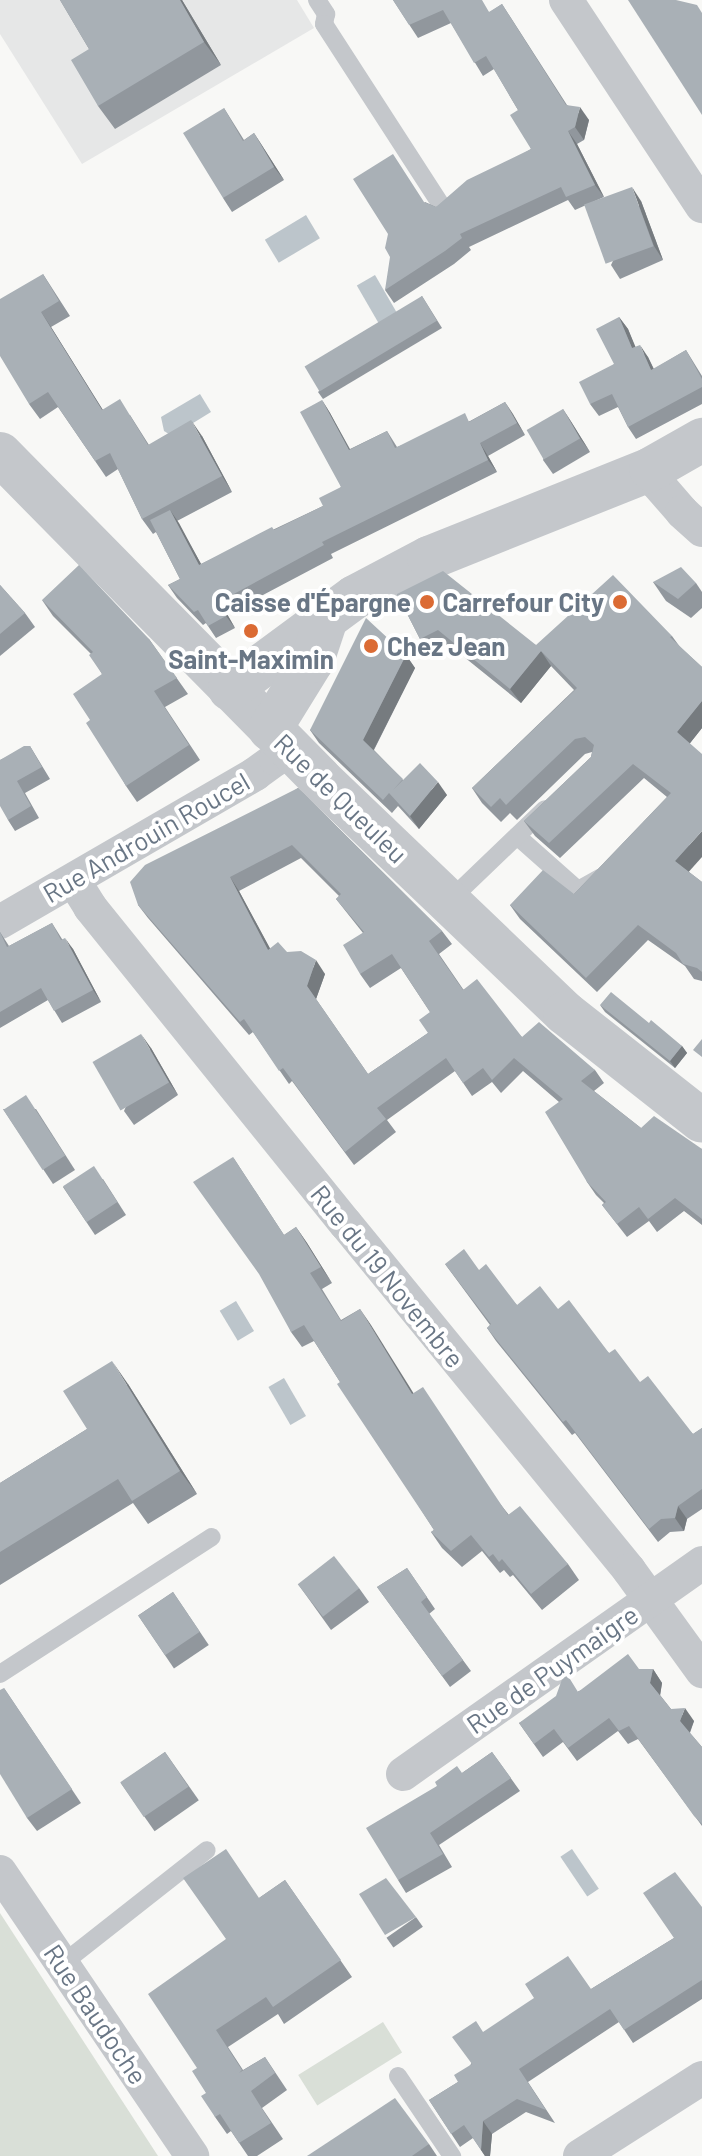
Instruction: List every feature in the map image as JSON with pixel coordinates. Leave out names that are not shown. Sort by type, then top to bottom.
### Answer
[{"type":"street","points":[[566,0],[702,206]]},
{"type":"street","points":[[230,689],[355,597],[429,558],[633,476],[702,440]]},
{"type":"street","name":"Rue de Queuleu","points":[[0,454],[230,689],[448,902],[565,1013],[702,1121]]},
{"type":"street","points":[[633,476],[674,503],[702,530]]},
{"type":"street","points":[[278,737],[312,661],[326,620]]},
{"type":"street","name":"Rue Androuin Roucel","points":[[0,922],[255,774],[276,759],[278,737]]},
{"type":"street","name":"Rue du 19 Novembre","points":[[74,881],[90,907],[326,1200],[629,1570],[648,1601],[702,1671]]},
{"type":"street","name":"Rue de Puymaigre","points":[[403,1774],[702,1563]]},
{"type":"street","name":"Rue Baudoche","points":[[0,1872],[192,2156]]},
{"type":"street","points":[[580,2156],[702,2078]]},
{"type":"lane","points":[[321,7],[324,24],[443,208]]},
{"type":"lane","points":[[448,902],[561,794]]},
{"type":"lane","points":[[517,836],[578,890],[594,883],[616,861]]},
{"type":"lane","points":[[0,1674],[212,1537]]},
{"type":"lane","points":[[62,1964],[207,1850]]},
{"type":"lane","points":[[398,2076],[452,2156]]},
{"type":"shaded area","points":[[0,0],[297,0],[314,28],[82,164],[0,34]]},
{"type":"shaded area","points":[[306,215],[320,238],[279,263],[265,240]]},
{"type":"shaded area","points":[[375,275],[398,315],[380,325],[357,286]]},
{"type":"shaded area","points":[[200,394],[211,412],[172,436],[164,431],[161,417]]},
{"type":"shaded area","points":[[236,1301],[254,1331],[238,1341],[220,1311]]},
{"type":"shaded area","points":[[284,1378],[306,1416],[290,1425],[268,1387]]},
{"type":"shaded area","points":[[572,1849],[599,1889],[587,1897],[560,1857]]},
{"type":"shaded area","points":[[0,1913],[158,2156],[0,2156]]},
{"type":"shaded area","points":[[383,2022],[402,2053],[317,2106],[298,2075]]},
{"type":"building","points":[[60,0],[180,0],[204,42],[98,106],[71,60],[89,49]]},
{"type":"building","points":[[393,0],[482,0],[489,12],[502,4],[566,105],[580,107],[575,127],[568,131],[595,185],[566,197],[561,187],[460,234],[462,238],[445,251],[385,290],[390,257],[385,248],[388,234],[353,179],[393,154],[424,202],[436,207],[467,180],[531,149],[510,115],[518,110],[486,56],[474,63],[443,10],[409,25]]},
{"type":"building","points":[[628,0],[676,0],[697,5],[702,13],[702,115]]},
{"type":"building","points":[[224,108],[243,141],[254,133],[274,167],[223,198],[183,133]]},
{"type":"building","points":[[632,187],[654,246],[606,264],[584,204]]},
{"type":"building","points":[[43,274],[59,301],[41,312],[102,410],[120,399],[148,445],[191,420],[222,476],[142,519],[110,453],[95,461],[48,392],[29,404],[0,356],[0,299]]},
{"type":"building","points":[[422,296],[437,321],[320,391],[305,367]]},
{"type":"building","points":[[619,317],[632,348],[640,345],[651,370],[686,350],[702,379],[702,387],[628,427],[612,394],[590,404],[579,382],[614,364],[596,329]]},
{"type":"building","points":[[322,400],[349,450],[387,431],[395,448],[465,413],[469,422],[505,402],[517,423],[480,443],[488,460],[322,542],[324,545],[219,602],[226,616],[208,626],[198,610],[194,612],[168,585],[180,579],[150,520],[170,510],[199,565],[272,527],[274,530],[323,506],[319,498],[341,487],[300,412]]},
{"type":"building","points":[[563,409],[580,438],[544,459],[527,430]]},
{"type":"building","points":[[79,565],[149,639],[177,678],[154,691],[189,745],[126,786],[86,723],[90,720],[73,694],[102,674],[89,655],[93,652],[42,600]]},
{"type":"building","points":[[681,567],[696,583],[678,599],[653,582]]},
{"type":"building","points":[[443,571],[536,645],[613,575],[702,667],[702,701],[677,732],[702,754],[702,831],[675,861],[702,882],[702,972],[683,964],[676,953],[638,925],[586,978],[510,905],[543,870],[574,894],[671,793],[633,764],[549,843],[524,821],[591,757],[594,745],[585,737],[575,739],[506,805],[500,798],[491,807],[472,788],[577,688],[541,651],[510,689],[438,630],[420,639],[397,594]]},
{"type":"building","points":[[0,585],[25,613],[0,634]]},
{"type":"building","points":[[366,618],[406,655],[363,740],[403,779],[393,790],[420,763],[438,782],[410,816],[389,793],[383,800],[310,730]]},
{"type":"building","points":[[24,746],[30,746],[42,767],[17,781],[31,806],[8,820],[0,806],[0,760]]},
{"type":"building","points":[[298,788],[442,931],[429,941],[463,990],[477,979],[522,1037],[539,1022],[595,1070],[581,1081],[641,1128],[654,1116],[702,1149],[702,1219],[675,1198],[648,1219],[639,1207],[617,1224],[602,1205],[606,1202],[587,1182],[545,1112],[563,1099],[514,1058],[492,1080],[483,1068],[463,1083],[446,1058],[377,1108],[386,1119],[345,1152],[283,1068],[279,1071],[244,1019],[240,1022],[138,905],[130,882],[145,865]],"holes":[[[292,845],[341,894],[336,899],[364,932],[343,945],[360,974],[392,954],[430,1012],[419,1020],[428,1033],[368,1074],[307,986],[316,960],[301,951],[287,952],[278,942],[268,950],[230,877]]]},
{"type":"building","points":[[52,923],[61,940],[65,938],[93,990],[54,1011],[41,988],[0,1012],[0,932],[7,947]]},
{"type":"building","points":[[611,992],[682,1046],[670,1061],[600,1005]]},
{"type":"building","points":[[141,1034],[169,1082],[121,1110],[93,1062]]},
{"type":"building","points":[[702,1039],[702,1057],[693,1050]]},
{"type":"building","points":[[26,1095],[65,1155],[43,1170],[3,1110]]},
{"type":"building","points":[[233,1157],[284,1235],[296,1227],[321,1267],[310,1273],[341,1321],[360,1309],[412,1394],[423,1387],[508,1515],[520,1506],[568,1564],[531,1594],[502,1559],[499,1562],[493,1554],[489,1557],[471,1535],[451,1551],[431,1532],[434,1530],[337,1384],[340,1382],[304,1325],[291,1332],[259,1274],[193,1182]]},
{"type":"building","points":[[94,1166],[117,1202],[86,1222],[63,1186]]},
{"type":"building","points":[[464,1249],[479,1270],[486,1264],[517,1305],[540,1286],[558,1309],[569,1300],[609,1353],[615,1349],[640,1382],[648,1376],[693,1434],[702,1428],[702,1489],[678,1506],[675,1518],[661,1519],[649,1529],[566,1420],[563,1422],[487,1328],[491,1324],[445,1264]]},
{"type":"building","points":[[112,1361],[180,1471],[132,1501],[118,1479],[0,1552],[0,1483],[87,1429],[63,1391]]},
{"type":"building","points":[[334,1556],[359,1588],[323,1617],[298,1584]]},
{"type":"building","points":[[407,1568],[427,1597],[421,1602],[463,1660],[442,1676],[377,1587]]},
{"type":"building","points":[[173,1592],[200,1632],[165,1655],[138,1615]]},
{"type":"building","points":[[628,1654],[639,1669],[653,1669],[650,1683],[671,1709],[685,1708],[680,1721],[702,1747],[702,1824],[629,1726],[619,1731],[609,1718],[568,1748],[554,1729],[534,1744],[519,1723],[556,1696],[565,1671],[578,1692]]},
{"type":"building","points":[[4,1688],[72,1789],[27,1818],[0,1774],[0,1690]]},
{"type":"building","points":[[165,1752],[188,1787],[144,1817],[120,1782]]},
{"type":"building","points":[[492,1752],[511,1778],[430,1833],[443,1854],[398,1880],[366,1828],[437,1786],[435,1782],[457,1766],[462,1773]]},
{"type":"building","points":[[226,1849],[259,1898],[285,1880],[341,1960],[273,2007],[266,1997],[216,2030],[242,2070],[239,2073],[265,2057],[275,2073],[251,2091],[271,2123],[239,2143],[220,2114],[215,2117],[201,2096],[206,2093],[192,2071],[197,2068],[148,1994],[226,1939],[183,1878]]},
{"type":"building","points":[[675,1872],[702,1907],[702,1980],[624,2030],[610,2009],[519,2069],[546,2110],[517,2099],[483,2121],[481,2150],[464,2125],[451,2134],[429,2100],[458,2082],[454,2075],[472,2064],[452,2037],[476,2021],[483,2032],[534,1998],[525,1984],[568,1956],[591,1989],[674,1938],[643,1893]]},
{"type":"building","points":[[386,1878],[416,1917],[385,1935],[359,1894]]},
{"type":"building","points":[[395,2098],[429,2144],[412,2156],[307,2156]]},
{"type":"place","name":"Caisse d'Épargne","points":[[427,602]]},
{"type":"place","name":"Carrefour City","points":[[620,602]]},
{"type":"place","name":"Saint-Maximin","points":[[251,631]]},
{"type":"place","name":"Chez Jean","points":[[371,646]]}]
